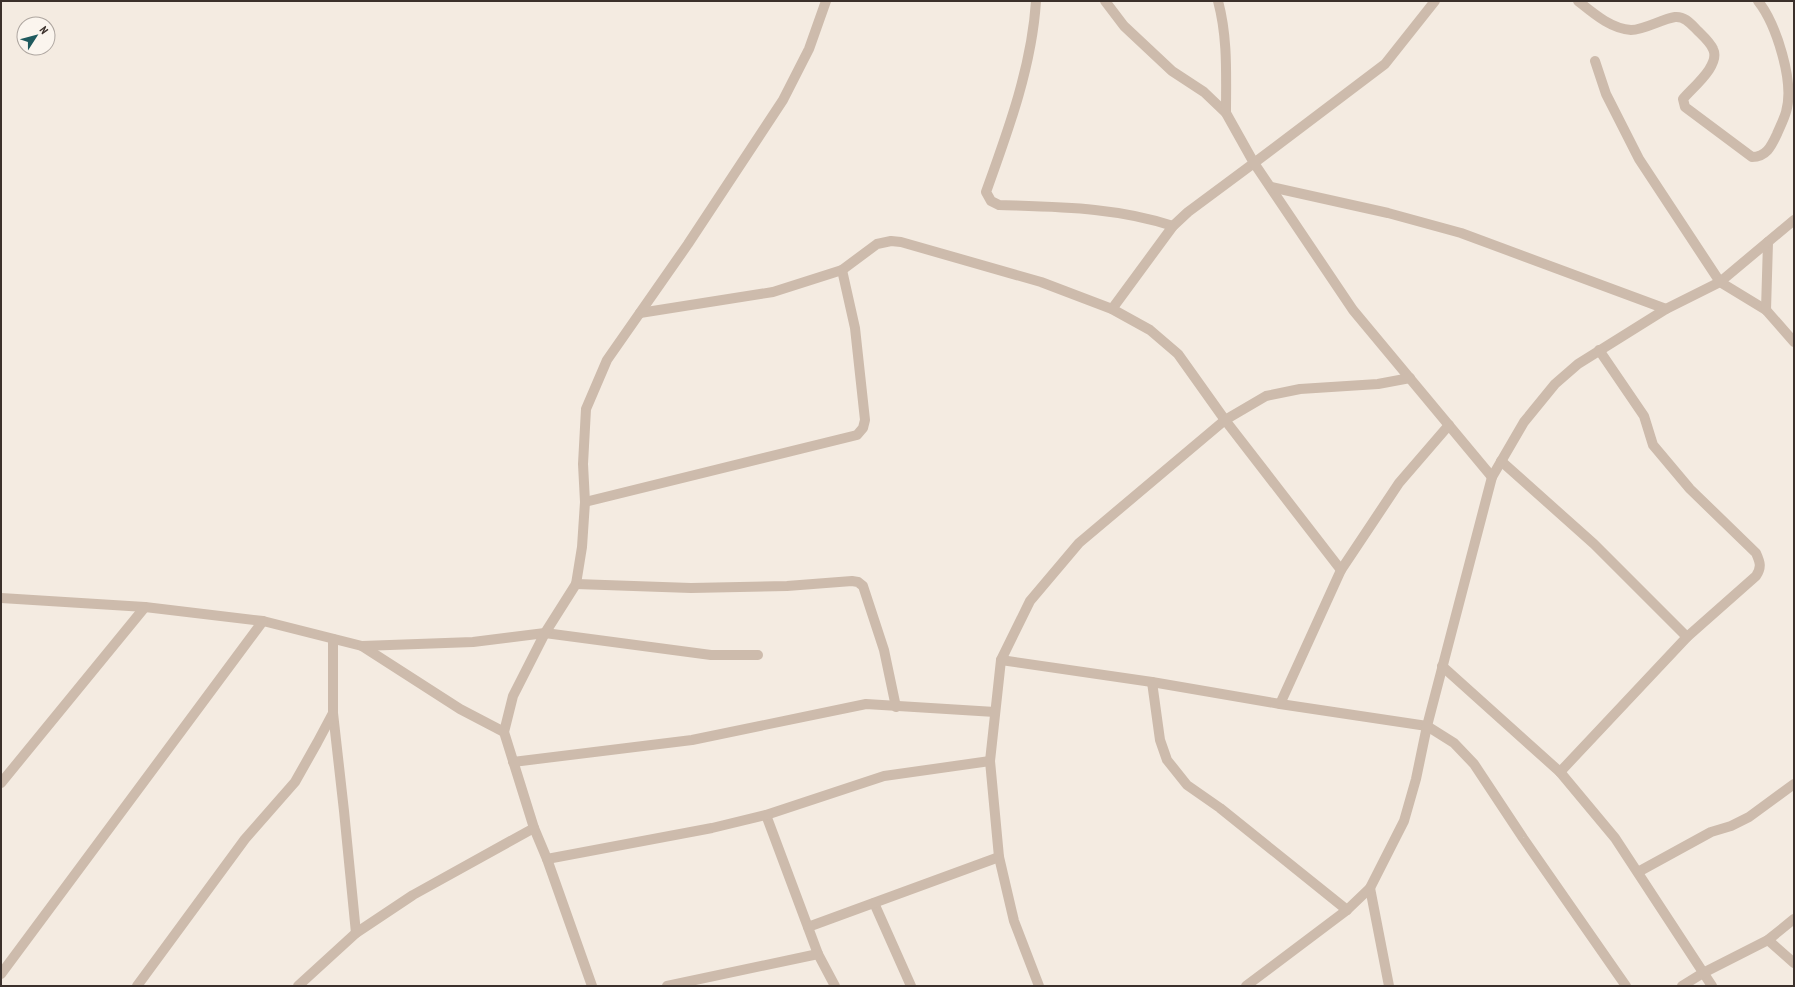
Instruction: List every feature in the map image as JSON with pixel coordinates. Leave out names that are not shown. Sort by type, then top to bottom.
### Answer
[{"type":"street","points":[[592,986],[547,859],[534,828],[504,732],[513,696],[545,634],[576,584],[582,547],[585,502],[583,464],[586,409],[607,360],[688,244],[783,100],[809,49],[826,1]]},
{"type":"street","points":[[1036,1],[1025,70],[1007,136],[986,192],[991,201],[999,205],[1098,209],[1152,219],[1172,226]]},
{"type":"street","points":[[1105,1],[1124,26],[1172,71],[1204,92],[1226,113],[1254,163],[1272,187],[1353,310],[1492,477]]},
{"type":"street","points":[[1218,1],[1224,23],[1226,113]]},
{"type":"street","points":[[1112,309],[1172,226],[1188,212],[1385,64],[1435,1]]},
{"type":"street","points":[[1578,1],[1595,14],[1615,26],[1632,30],[1675,17],[1686,19],[1710,43],[1715,56],[1713,65],[1683,98],[1684,107],[1752,157],[1760,157],[1765,154],[1775,139],[1787,111],[1788,81],[1774,28],[1758,1]]},
{"type":"street","points":[[1595,61],[1606,94],[1639,159],[1720,282],[1766,310],[1794,342]]},
{"type":"street","points":[[1272,187],[1388,213],[1461,233],[1666,310]]},
{"type":"street","points":[[1246,986],[1347,910],[1370,888],[1404,821],[1416,779],[1426,726],[1492,477],[1524,422],[1555,384],[1578,364],[1666,310],[1720,282],[1794,220]]},
{"type":"street","points":[[640,313],[773,292],[842,270],[877,244],[891,241],[901,242],[1041,282],[1112,309],[1150,330],[1178,354],[1225,420],[1341,570]]},
{"type":"street","points":[[1766,310],[1768,242]]},
{"type":"street","points":[[585,502],[857,435],[863,428],[865,420],[854,328],[842,270]]},
{"type":"street","points":[[1560,772],[1687,637],[1756,576],[1760,570],[1760,563],[1756,553],[1690,489],[1653,445],[1644,416],[1599,350]]},
{"type":"street","points":[[1039,986],[1014,921],[999,857],[990,761],[1001,660],[1030,601],[1079,543],[1225,420],[1266,396],[1300,389],[1378,384],[1410,378]]},
{"type":"street","points":[[1280,704],[1341,570],[1399,484],[1449,425]]},
{"type":"street","points":[[1501,461],[1594,544],[1687,637]]},
{"type":"street","points":[[576,584],[692,588],[787,586],[852,581],[858,582],[863,586],[884,650],[896,707]]},
{"type":"street","points":[[1,598],[145,607],[262,621],[362,646],[473,642],[545,634],[711,655],[758,655]]},
{"type":"street","points":[[1,783],[145,607]]},
{"type":"street","points":[[1,974],[262,621]]},
{"type":"street","points":[[333,639],[332,712],[344,811],[356,933]]},
{"type":"street","points":[[362,646],[454,705],[504,732]]},
{"type":"street","points":[[1001,660],[1152,682],[1280,704],[1426,726],[1454,743],[1474,764],[1523,838],[1626,986]]},
{"type":"street","points":[[1442,666],[1560,772],[1614,838],[1638,872],[1712,986]]},
{"type":"street","points":[[1152,682],[1160,740],[1167,760],[1187,785],[1220,808],[1347,910]]},
{"type":"street","points":[[513,762],[692,740],[866,704],[995,712]]},
{"type":"street","points":[[137,986],[244,839],[295,782],[332,712]]},
{"type":"street","points":[[547,859],[712,828],[766,815],[884,776],[990,761]]},
{"type":"street","points":[[1638,872],[1711,832],[1731,826],[1749,816],[1794,784]]},
{"type":"street","points":[[766,815],[818,954],[835,986]]},
{"type":"street","points":[[298,986],[356,933],[413,895],[534,828]]},
{"type":"street","points":[[808,927],[999,857]]},
{"type":"street","points":[[1370,888],[1389,986]]},
{"type":"street","points":[[874,903],[911,986]]},
{"type":"street","points":[[1682,986],[1703,973],[1768,940],[1794,919]]},
{"type":"street","points":[[1768,940],[1794,963]]},
{"type":"street","points":[[667,986],[818,954]]}]
